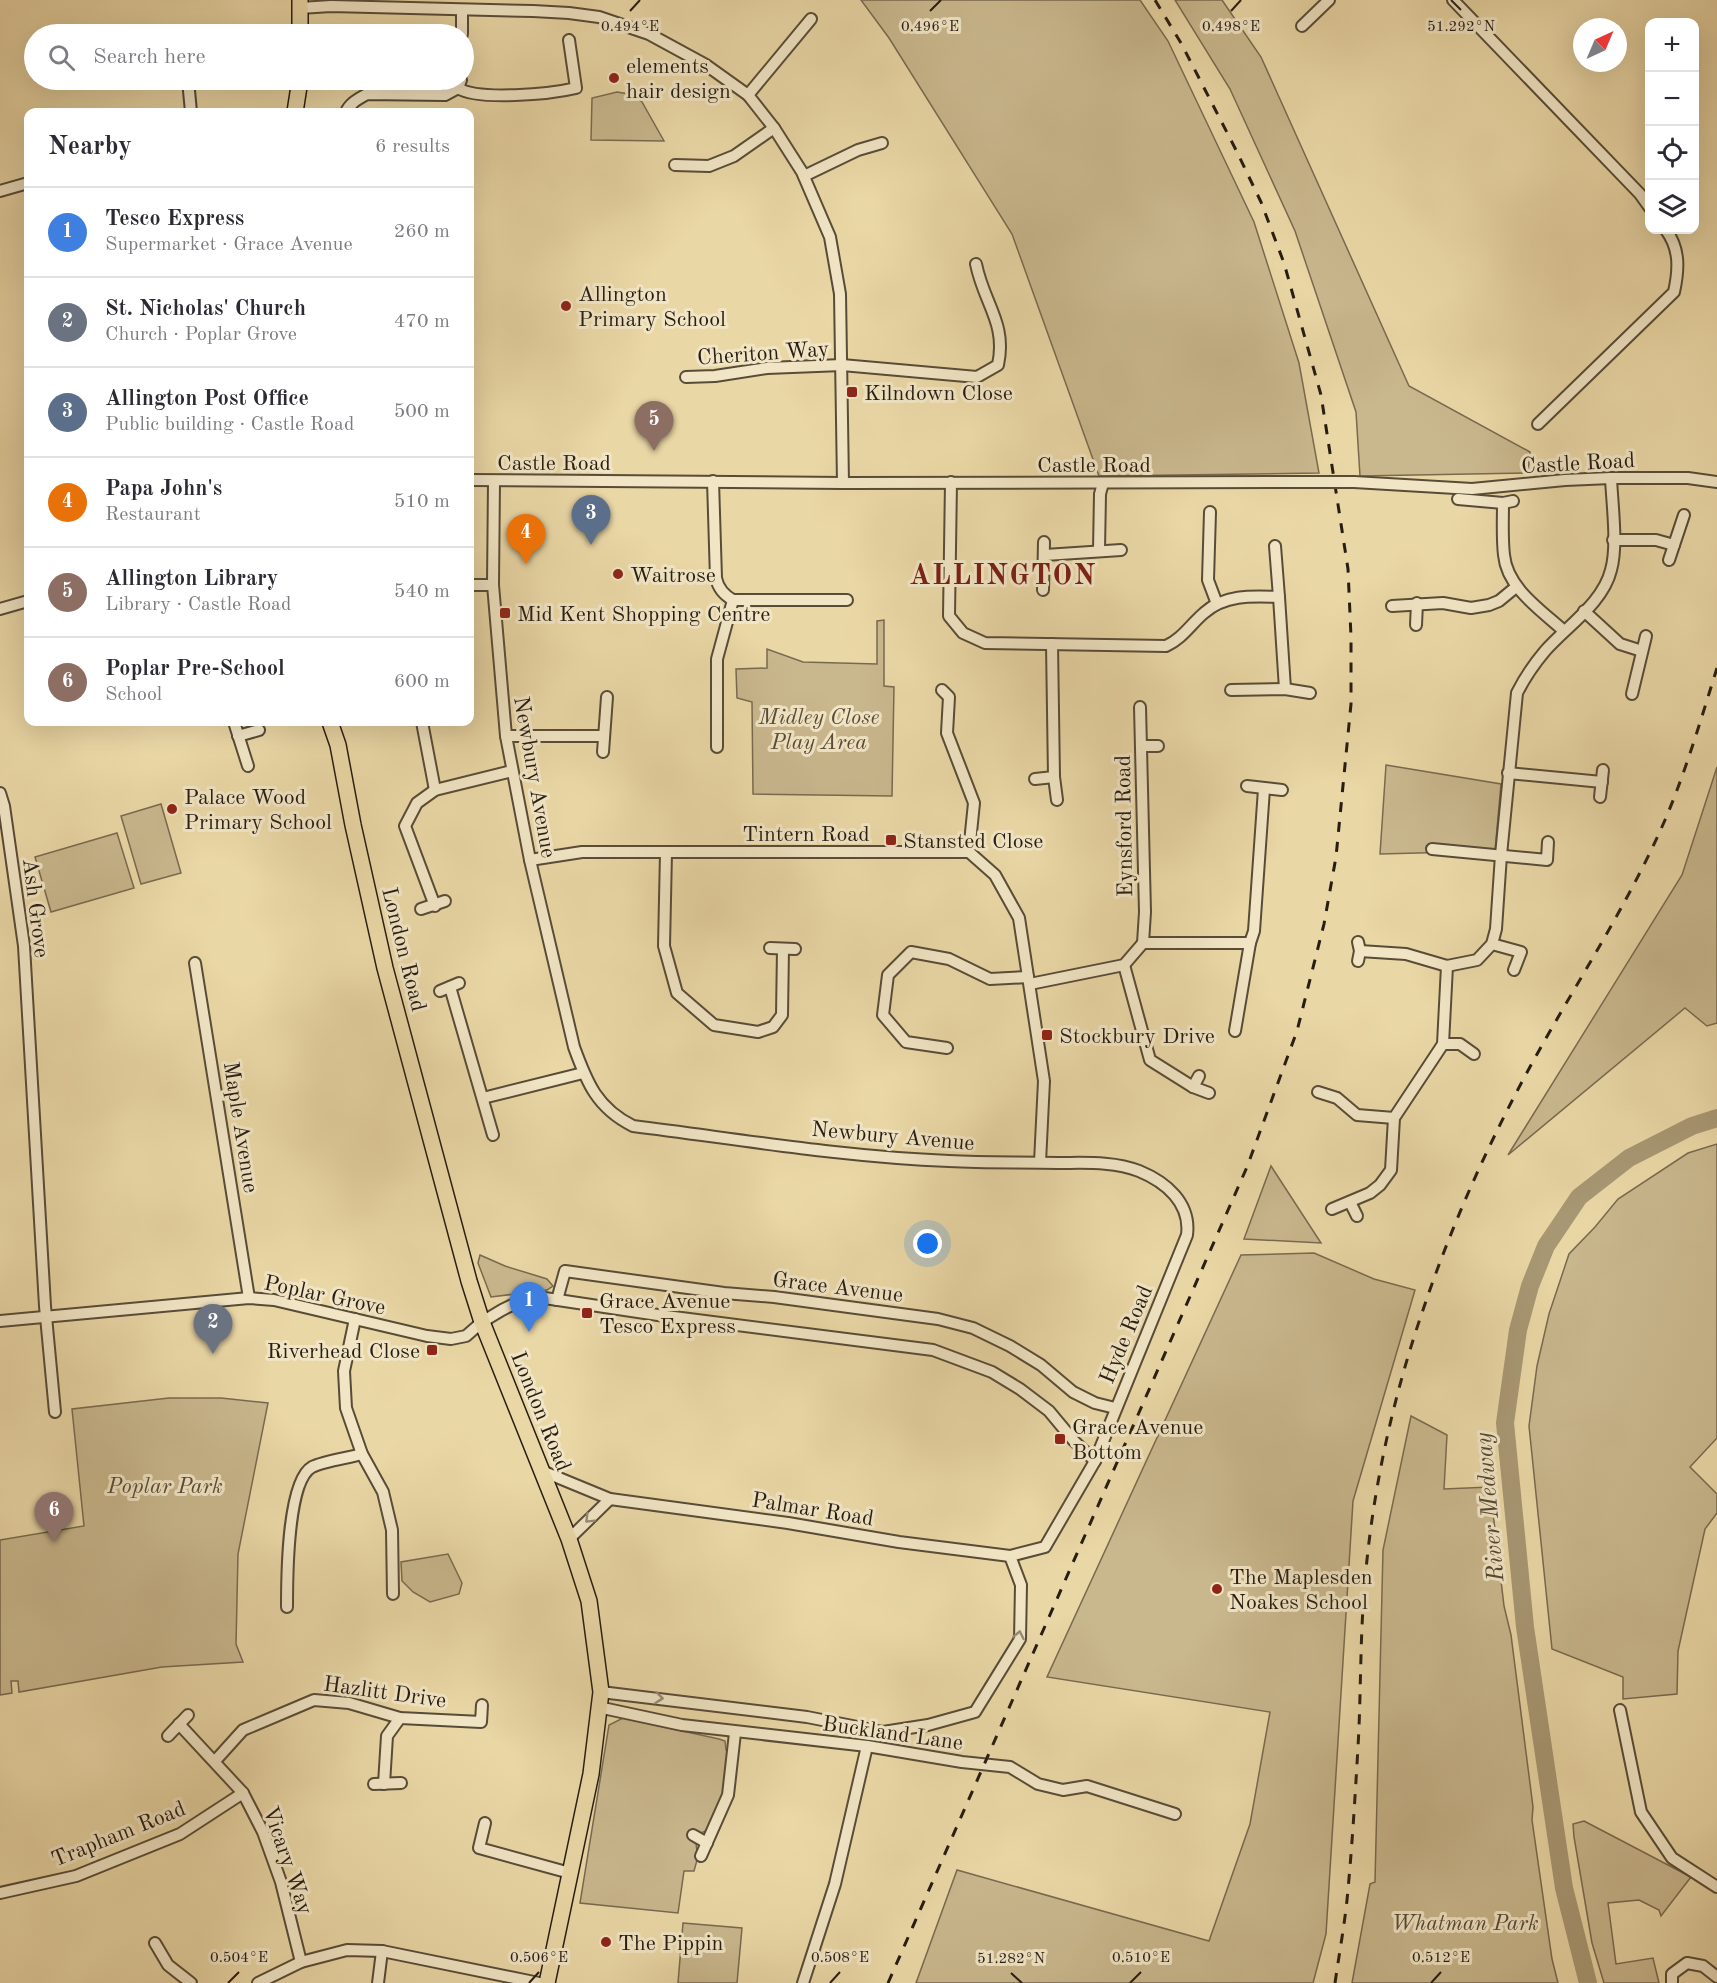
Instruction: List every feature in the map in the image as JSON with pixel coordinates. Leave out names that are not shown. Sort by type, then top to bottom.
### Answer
[{"type":"main road","points":[[300,4],[300,24]]},
{"type":"main road","points":[[296,108],[298,90]]},
{"type":"main road","name":"London Road","points":[[331,726],[338,745],[353,825],[385,968],[469,1281],[482,1322],[569,1539],[589,1601],[599,1699],[591,1774],[547,1983]]},
{"type":"street","points":[[1302,26],[1329,0]]},
{"type":"street","points":[[1453,0],[1645,201]]},
{"type":"street","points":[[300,4],[431,5],[462,10],[533,5],[599,17],[649,34],[706,65],[748,95],[774,128],[804,176],[830,237],[840,294],[843,483]]},
{"type":"street","points":[[462,10],[462,24]]},
{"type":"street","points":[[748,95],[811,19]]},
{"type":"street","points":[[467,90],[473,95],[546,94],[576,88],[569,40]]},
{"type":"street","points":[[189,90],[190,108]]},
{"type":"street","points":[[349,108],[357,99],[368,94],[445,95],[452,90]]},
{"type":"street","points":[[675,165],[709,166],[734,156],[774,128]]},
{"type":"street","points":[[804,176],[858,150],[882,142]]},
{"type":"street","points":[[0,191],[24,184]]},
{"type":"street","points":[[1538,424],[1674,292],[1679,264],[1668,234]]},
{"type":"street","points":[[842,365],[977,377],[998,365],[1002,349],[1000,329],[980,282],[976,264]]},
{"type":"street","name":"Cheriton Way","points":[[686,377],[715,376],[766,368],[842,365]]},
{"type":"street","points":[[1359,951],[1406,954],[1447,966],[1477,960],[1492,944],[1496,929],[1508,773],[1517,693],[1528,672],[1608,582],[1612,567],[1613,540],[1611,478]]},
{"type":"street","name":"Castle Road","points":[[474,480],[843,483],[1354,482],[1472,489],[1611,478],[1688,478],[1717,482]]},
{"type":"street","name":"Newbury Avenue","points":[[494,481],[493,585],[506,736],[512,771],[530,860],[574,1047],[583,1073],[602,1105],[618,1119],[633,1126],[869,1155],[948,1161],[1120,1165],[1152,1177],[1176,1195],[1185,1209],[1187,1234]]},
{"type":"street","points":[[713,481],[716,579],[722,591],[733,600],[847,600]]},
{"type":"street","points":[[951,482],[949,616],[963,633],[985,643],[1052,644],[1123,641],[1166,646],[1176,641],[1204,612],[1217,604],[1247,595],[1279,597]]},
{"type":"street","points":[[1099,550],[1100,494],[1103,483]]},
{"type":"street","points":[[1458,499],[1508,502],[1504,557],[1507,570],[1516,587],[1564,631]]},
{"type":"street","points":[[1210,512],[1208,580],[1217,604]]},
{"type":"street","points":[[1669,560],[1684,515]]},
{"type":"street","points":[[1613,540],[1656,540],[1674,545]]},
{"type":"street","points":[[1043,590],[1044,542]]},
{"type":"street","points":[[1275,546],[1285,689]]},
{"type":"street","points":[[1045,555],[1121,550]]},
{"type":"street","points":[[474,585],[493,585]]},
{"type":"street","points":[[1392,606],[1443,603],[1471,608],[1499,601],[1516,587]]},
{"type":"street","points":[[717,747],[717,659],[733,600]]},
{"type":"street","points":[[0,609],[24,602]]},
{"type":"street","points":[[1416,625],[1417,603]]},
{"type":"street","points":[[1584,611],[1620,644],[1642,651]]},
{"type":"street","points":[[1632,694],[1646,636]]},
{"type":"street","points":[[1052,644],[1054,777],[1057,800]]},
{"type":"street","points":[[1231,690],[1285,689],[1310,693]]},
{"type":"street","points":[[942,690],[949,697],[947,733],[974,803],[969,852],[995,875],[1019,918],[1044,1081],[1040,1162]]},
{"type":"street","points":[[603,752],[607,697]]},
{"type":"street","name":"Eynsford Road","points":[[1140,707],[1145,912],[1143,943]]},
{"type":"street","points":[[235,726],[248,766]]},
{"type":"street","points":[[423,726],[435,790]]},
{"type":"street","points":[[238,736],[259,730]]},
{"type":"street","points":[[506,736],[604,736]]},
{"type":"street","points":[[1141,746],[1158,746]]},
{"type":"street","points":[[1600,796],[1604,770]]},
{"type":"street","points":[[421,909],[440,904],[405,826],[417,803],[435,790],[512,771]]},
{"type":"street","points":[[1508,773],[1602,782]]},
{"type":"street","points":[[1035,779],[1054,777]]},
{"type":"street","points":[[1247,786],[1282,790]]},
{"type":"street","points":[[1235,1031],[1254,931],[1264,789]]},
{"type":"street","name":"Ash Grove","points":[[0,793],[4,806],[24,946],[46,1316]]},
{"type":"street","points":[[1432,849],[1547,861],[1548,842]]},
{"type":"street","name":"Tintern Road","points":[[530,860],[582,852],[969,852]]},
{"type":"street","points":[[666,853],[664,946],[677,993],[714,1025],[758,1032],[773,1027],[782,1015],[783,949]]},
{"type":"street","points":[[947,1048],[906,1042],[884,1015],[888,975],[910,952],[949,959],[990,979],[1029,980],[1124,965],[1143,943],[1250,943]]},
{"type":"street","points":[[1492,944],[1521,952],[1514,970]]},
{"type":"street","points":[[770,948],[795,949]]},
{"type":"street","name":"Maple Avenue","points":[[195,963],[249,1298]]},
{"type":"street","points":[[1124,965],[1150,1060],[1192,1087],[1209,1093]]},
{"type":"street","points":[[1332,1209],[1370,1193],[1380,1185],[1391,1170],[1394,1118],[1443,1044],[1447,966]]},
{"type":"street","points":[[450,987],[494,1135]]},
{"type":"street","points":[[1443,1044],[1460,1044],[1474,1055]]},
{"type":"street","points":[[483,1098],[583,1073]]},
{"type":"street","points":[[1192,1087],[1199,1076]]},
{"type":"street","points":[[1318,1092],[1337,1098],[1357,1115],[1394,1118]]},
{"type":"street","points":[[1350,1202],[1357,1216]]},
{"type":"street","name":"Hyde Road","points":[[1010,1556],[1045,1547],[1095,1461],[1187,1234]]},
{"type":"street","name":"Grace Avenue","points":[[557,1300],[565,1270],[724,1293],[774,1297],[938,1318],[972,1328],[1010,1346],[1041,1365],[1073,1392],[1095,1403],[1115,1408]]},
{"type":"street","points":[[482,1322],[524,1299],[538,1297],[658,1315],[933,1350],[992,1372],[1020,1389],[1049,1411],[1074,1441],[1095,1461]]},
{"type":"street","name":"Poplar Grove","points":[[0,1321],[249,1298],[274,1300],[427,1336],[451,1339],[466,1336],[482,1322]]},
{"type":"street","points":[[46,1316],[55,1412]]},
{"type":"street","points":[[355,1319],[344,1371],[346,1408],[362,1454],[383,1492],[392,1530],[393,1594]]},
{"type":"street","points":[[287,1607],[288,1555],[296,1497],[303,1475],[313,1467],[362,1454]]},
{"type":"street","name":"Palmar Road","points":[[542,1471],[610,1499],[1010,1556]]},
{"type":"street","points":[[569,1539],[610,1499]]},
{"type":"street","name":"Buckland Lane","points":[[599,1699],[807,1717],[883,1732],[928,1725],[975,1712],[1020,1639],[1022,1586],[1010,1556]]},
{"type":"street","name":"Buckland Lane","points":[[599,1699],[682,1725],[735,1733],[867,1746],[962,1762],[1011,1767],[1038,1784],[1063,1790],[1087,1786],[1174,1814]]},
{"type":"street","name":"Hazlitt Drive","points":[[215,1761],[243,1730],[314,1700],[349,1702],[400,1718],[480,1722],[482,1705]]},
{"type":"street","points":[[1620,1710],[1641,1812],[1672,1858],[1717,1887]]},
{"type":"street","points":[[168,1736],[188,1715]]},
{"type":"street","points":[[400,1718],[387,1736],[379,1784],[400,1783]]},
{"type":"street","name":"Vicary Way","points":[[179,1724],[243,1793],[263,1832],[281,1882],[301,1962]]},
{"type":"street","points":[[701,1856],[728,1795],[735,1733]]},
{"type":"street","points":[[803,1983],[835,1884],[867,1746]]},
{"type":"street","name":"Trapham Road","points":[[0,1893],[76,1876],[180,1834],[243,1793]]},
{"type":"street","points":[[485,1823],[479,1848],[570,1873]]},
{"type":"street","points":[[693,1835],[707,1843]]},
{"type":"street","points":[[155,1943],[168,1965],[191,1983]]},
{"type":"street","points":[[258,1983],[301,1962],[347,1950],[382,1951],[495,1978],[539,1983]]},
{"type":"street","points":[[378,1983],[382,1951]]},
{"type":"street","points":[[1672,1983],[1672,1974],[1687,1963],[1703,1966],[1717,1977]]},
{"type":"green space","points":[[861,0],[1140,0],[1168,41],[1254,222],[1299,363],[1319,473],[1099,476],[1012,234],[889,38]]},
{"type":"green space","points":[[1175,0],[1222,0],[1261,57],[1409,386],[1530,452],[1528,473],[1360,476],[1356,412],[1295,231],[1230,89]]},
{"type":"green space","points":[[617,92],[635,95],[642,102],[664,141],[591,140],[592,98]]},
{"type":"green space","name":"Midley Close Play Area","points":[[884,620],[884,686],[894,687],[892,796],[753,794],[752,702],[737,698],[736,669],[767,668],[767,649],[803,662],[877,664],[877,621]]},
{"type":"green space","points":[[1386,765],[1501,784],[1495,851],[1380,854]]},
{"type":"green space","points":[[1717,767],[1717,1023],[1707,1026],[1685,1008],[1508,1155],[1682,875]]},
{"type":"green space","points":[[161,804],[181,873],[141,884],[121,816]]},
{"type":"green space","points":[[117,833],[134,888],[51,912],[35,857]]},
{"type":"green space","points":[[1717,1144],[1717,1438],[1690,1467],[1717,1494],[1717,1513],[1705,1529],[1678,1651],[1677,1694],[1623,1699],[1623,1677],[1552,1649],[1529,1426],[1537,1366],[1549,1314],[1569,1254],[1618,1199],[1688,1153]]},
{"type":"green space","points":[[1271,1166],[1321,1243],[1244,1239]]},
{"type":"green space","name":"The Maplesden Noakes School","points":[[1314,1253],[1374,1279],[1415,1290],[1353,1501],[1326,1934],[1313,1983],[916,1983],[957,1870],[1209,1941],[1250,1824],[1270,1712],[1047,1677],[1241,1255]]},
{"type":"green space","points":[[480,1255],[505,1266],[547,1279],[553,1286],[547,1290],[491,1297],[478,1263]]},
{"type":"green space","name":"Poplar Park","points":[[169,1398],[221,1398],[268,1403],[238,1554],[236,1644],[243,1662],[162,1667],[19,1692],[18,1681],[11,1681],[12,1693],[0,1695],[0,1540],[84,1526],[72,1409]]},
{"type":"green space","name":"Whatman Park","points":[[1411,1416],[1447,1435],[1444,1489],[1490,1487],[1504,1606],[1511,1635],[1533,1807],[1532,1820],[1552,1959],[1558,1983],[1352,1983],[1370,1884],[1375,1882],[1383,1550]]},
{"type":"green space","points":[[448,1554],[462,1583],[459,1594],[430,1602],[413,1592],[402,1581],[401,1562]]},
{"type":"green space","points":[[623,1718],[719,1739],[725,1741],[726,1750],[729,1751],[724,1797],[708,1830],[701,1833],[693,1829],[689,1837],[696,1843],[699,1853],[694,1871],[684,1871],[678,1913],[580,1903],[609,1725]]},
{"type":"green space","points":[[1584,1821],[1691,1877],[1661,1916],[1659,1910],[1639,1900],[1608,1903],[1616,1964],[1653,1958],[1659,1983],[1604,1983],[1592,1943],[1574,1837],[1573,1824]]},
{"type":"green space","points":[[683,1923],[742,1928],[737,1983],[678,1983]]},
{"type":"waterway","name":"River Medway","points":[[1588,1983],[1564,1888],[1525,1627],[1505,1423],[1518,1330],[1530,1286],[1546,1246],[1579,1197],[1629,1158],[1692,1126],[1717,1118]]},
{"type":"railway","points":[[888,1983],[1247,1167],[1297,1031],[1324,924],[1336,857],[1351,704],[1351,637],[1348,569],[1321,395],[1284,263],[1261,202],[1181,43],[1155,0]]},
{"type":"railway","points":[[1335,1983],[1346,1910],[1352,1843],[1367,1557],[1385,1448],[1402,1377],[1435,1276],[1472,1184],[1531,1065],[1635,883],[1650,852],[1680,783],[1717,668]]},
{"type":"place","name":"elements hair design","points":[[614,78]]},
{"type":"place","name":"Allington Primary School","points":[[566,306]]},
{"type":"place","name":"Kilndown Close","points":[[852,392]]},
{"type":"place","name":"Allington Library","points":[[654,451]]},
{"type":"place","name":"Allington Post Office","points":[[591,545]]},
{"type":"place","name":"Papa John's","points":[[526,564]]},
{"type":"place","name":"Waitrose","points":[[618,574]]},
{"type":"place","name":"Mid Kent Shopping Centre","points":[[505,613]]},
{"type":"place","name":"Palace Wood Primary School","points":[[172,809]]},
{"type":"place","name":"Stansted Close","points":[[891,840]]},
{"type":"place","name":"Stockbury Drive","points":[[1047,1035]]},
{"type":"place","name":"Grace Avenue Tesco Express","points":[[587,1313]]},
{"type":"place","name":"Tesco Express","points":[[529,1332]]},
{"type":"place","name":"Riverhead Close","points":[[432,1350]]},
{"type":"place","name":"St. Nicholas' Church","points":[[213,1354]]},
{"type":"place","name":"Grace Avenue Bottom","points":[[1060,1439]]},
{"type":"place","name":"Poplar Pre-School","points":[[54,1542]]},
{"type":"place","name":"The Maplesden Noakes School","points":[[1217,1589]]},
{"type":"place","name":"The Pippin","points":[[606,1942]]},
{"type":"district","name":"ALLINGTON","points":[[1003,574]]}]
